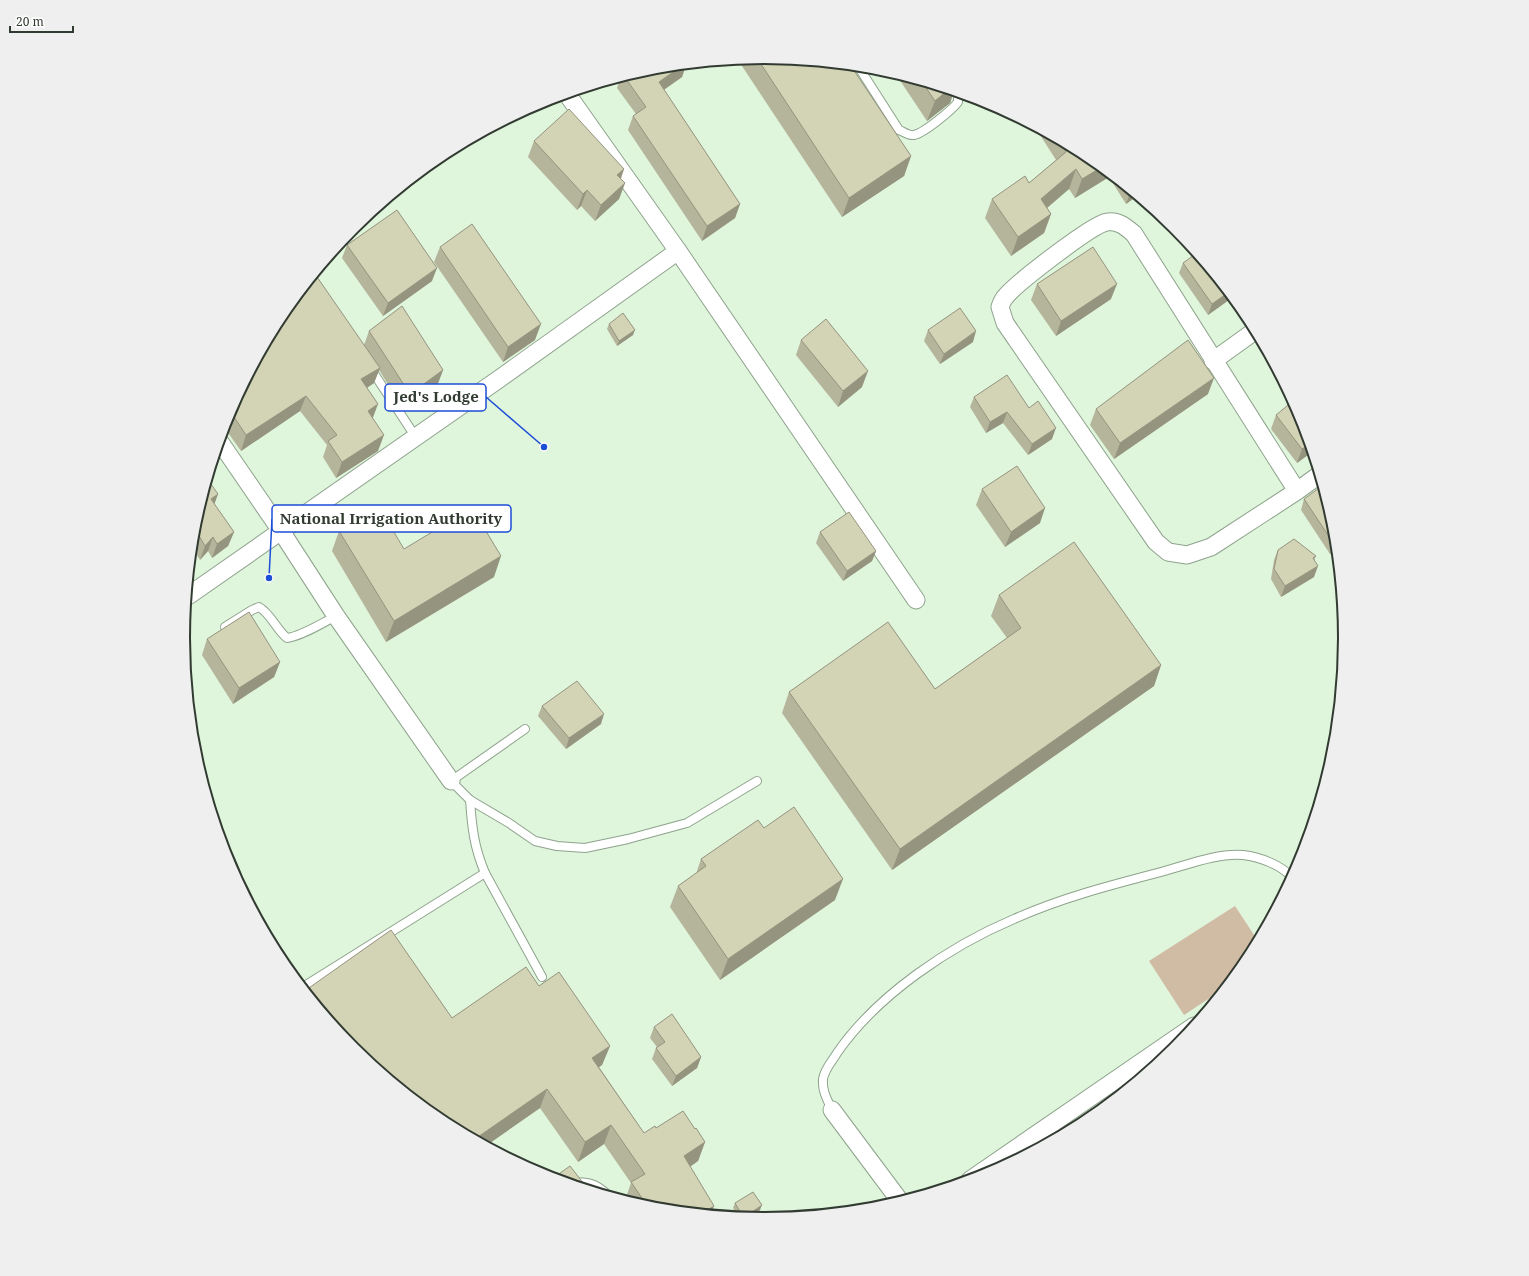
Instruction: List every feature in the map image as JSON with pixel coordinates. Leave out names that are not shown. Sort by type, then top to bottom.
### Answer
[{"type":"street","points":[[570,98],[678,251],[916,600]]},
{"type":"street","points":[[1297,492],[1134,234],[1121,224],[1108,222],[1091,229],[1017,285],[1005,297],[1000,307],[1009,330],[1156,542],[1168,552],[1187,555],[1211,548],[1297,492],[1316,478]]},
{"type":"street","points":[[193,593],[415,436],[499,379],[678,251]]},
{"type":"street","points":[[1213,361],[1251,334]]},
{"type":"street","points":[[223,447],[281,531],[336,616],[452,781]]},
{"type":"street","points":[[994,1164],[1174,1040]]},
{"type":"street","points":[[832,1110],[896,1196]]},
{"type":"lane","points":[[862,73],[899,130],[907,134],[914,135],[921,132],[953,108],[958,102],[958,98]]},
{"type":"lane","points":[[368,364],[415,436]]},
{"type":"lane","points":[[225,627],[259,607],[264,610],[281,634],[287,638],[292,638],[336,616]]},
{"type":"lane","points":[[525,729],[452,781],[470,800],[509,823],[535,841],[557,846],[585,848],[628,839],[687,823],[757,781]]},
{"type":"lane","points":[[470,800],[472,834],[477,855],[485,873],[542,977]]},
{"type":"lane","points":[[832,1110],[823,1093],[823,1077],[832,1060],[845,1042],[866,1017],[892,994],[931,965],[973,939],[1014,919],[1066,898],[1215,857],[1243,855],[1270,862],[1288,874]]},
{"type":"lane","points":[[307,984],[485,873]]},
{"type":"lane","points":[[580,1182],[588,1182],[601,1188]]},
{"type":"shaded area","points":[[1235,906],[1255,936],[1242,957],[1212,996],[1184,1015],[1149,961]]},
{"type":"building","points":[[761,64],[802,65],[855,72],[911,156],[849,198]]},
{"type":"building","points":[[674,72],[659,82],[740,204],[707,226],[633,116],[646,107],[628,81]]},
{"type":"building","points":[[926,88],[945,93],[935,101]]},
{"type":"building","points":[[569,109],[624,169],[617,175],[625,183],[601,205],[587,190],[583,194],[534,141]]},
{"type":"building","points":[[1064,149],[1096,170],[1082,179],[1076,169],[1041,199],[1051,214],[1018,237],[992,199],[1025,176],[1029,183],[1066,152]]},
{"type":"building","points":[[397,210],[437,268],[388,303],[347,245]]},
{"type":"building","points":[[472,224],[541,324],[508,347],[440,247]]},
{"type":"building","points":[[1093,247],[1117,284],[1061,321],[1037,284]]},
{"type":"building","points":[[1192,256],[1225,295],[1212,304],[1183,263]]},
{"type":"building","points":[[318,278],[380,368],[361,379],[378,404],[368,411],[384,435],[342,462],[328,441],[337,435],[306,396],[246,435],[234,417],[267,351],[287,319]]},
{"type":"building","points":[[402,306],[443,370],[410,394],[369,331]]},
{"type":"building","points":[[960,308],[976,331],[944,354],[928,330]]},
{"type":"building","points":[[623,313],[635,330],[619,341],[609,324]]},
{"type":"building","points":[[826,319],[868,371],[843,391],[801,340]]},
{"type":"building","points":[[1188,340],[1214,378],[1120,443],[1096,409]]},
{"type":"building","points":[[1007,375],[1029,408],[1038,401],[1056,428],[1032,444],[1007,412],[990,422],[974,397]]},
{"type":"building","points":[[1289,405],[1306,447],[1302,449],[1276,415]]},
{"type":"building","points":[[1017,466],[1045,508],[1011,532],[982,489]]},
{"type":"building","points":[[211,485],[218,494],[211,499],[234,532],[217,544],[213,537],[205,546],[200,537]]},
{"type":"building","points":[[1319,488],[1329,536],[1304,499]]},
{"type":"building","points":[[379,507],[404,549],[472,508],[501,556],[394,621],[339,531]]},
{"type":"building","points":[[849,512],[876,551],[847,571],[820,532]]},
{"type":"building","points":[[1294,539],[1316,556],[1313,558],[1318,566],[1285,586],[1274,569],[1278,550]]},
{"type":"building","points":[[1074,542],[1161,665],[900,849],[789,692],[888,622],[935,689],[1021,628],[999,595]]},
{"type":"building","points":[[249,612],[280,662],[239,688],[207,639]]},
{"type":"building","points":[[577,681],[604,714],[569,738],[542,706]]},
{"type":"building","points":[[794,807],[843,879],[728,959],[678,886],[706,866],[701,859],[758,820],[764,828]]},
{"type":"building","points":[[391,930],[452,1018],[526,967],[539,986],[559,972],[610,1046],[592,1058],[644,1133],[655,1126],[656,1128],[683,1111],[695,1129],[696,1128],[705,1142],[684,1156],[714,1206],[709,1209],[642,1198],[631,1182],[645,1174],[611,1125],[585,1142],[547,1089],[479,1136],[477,1135],[415,1093],[386,1070],[333,1016],[309,988]]},
{"type":"building","points":[[672,1014],[701,1057],[676,1076],[656,1048],[665,1042],[654,1027]]},
{"type":"building","points":[[570,1166],[583,1183],[580,1182],[559,1174]]},
{"type":"building","points":[[753,1192],[762,1205],[753,1212],[740,1211],[735,1203]]},
{"type":"place","name":"Jed's Lodge","points":[[544,447]]},
{"type":"place","name":"National Irrigation Authority","points":[[269,578]]}]
